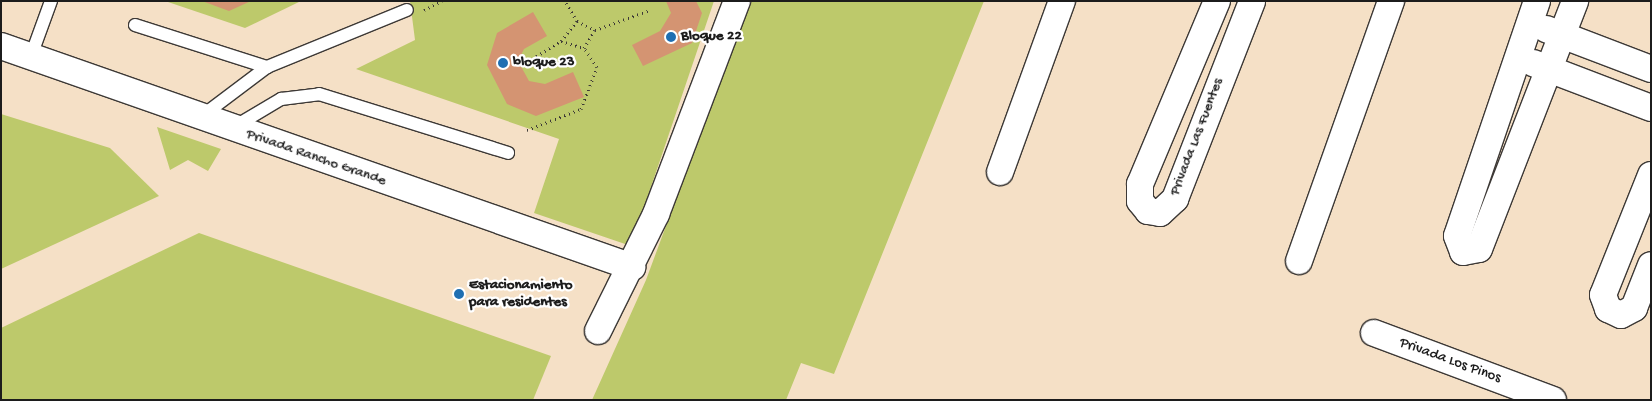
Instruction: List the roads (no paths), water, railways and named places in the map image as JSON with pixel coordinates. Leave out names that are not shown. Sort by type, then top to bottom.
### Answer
[{"type":"street","points":[[598,331],[632,267],[682,150],[737,1]]},
{"type":"street","points":[[1000,172],[1062,1]]},
{"type":"street","name":"Privada Las Fuentes","points":[[1217,1],[1187,67],[1140,184],[1140,201],[1148,211],[1160,213],[1175,199],[1218,80],[1252,1]]},
{"type":"street","points":[[1299,261],[1391,1]]},
{"type":"street","points":[[1575,1],[1562,35],[1548,68],[1479,249],[1464,252],[1457,236],[1534,12],[1562,35],[1651,69]]},
{"type":"street","name":"Privada Rancho Grande","points":[[1,46],[232,129],[632,267]]},
{"type":"street","points":[[1518,57],[1651,108]]},
{"type":"street","points":[[1187,67],[1218,80]]},
{"type":"street","points":[[1651,175],[1603,295],[1608,309],[1621,314],[1634,308],[1651,265]]},
{"type":"street","name":"Privada Los Pinos","points":[[1374,333],[1553,400]]},
{"type":"lane","points":[[31,56],[51,1]]},
{"type":"lane","points":[[200,117],[267,67],[407,10]]},
{"type":"lane","points":[[135,25],[267,67]]},
{"type":"lane","points":[[232,129],[281,99],[319,94],[508,153]]},
{"type":"place","name":"Bloque 22","points":[[671,37]]},
{"type":"place","name":"bloque 23","points":[[503,63]]},
{"type":"place","name":"Estacionamiento para residentes","points":[[459,294]]}]
